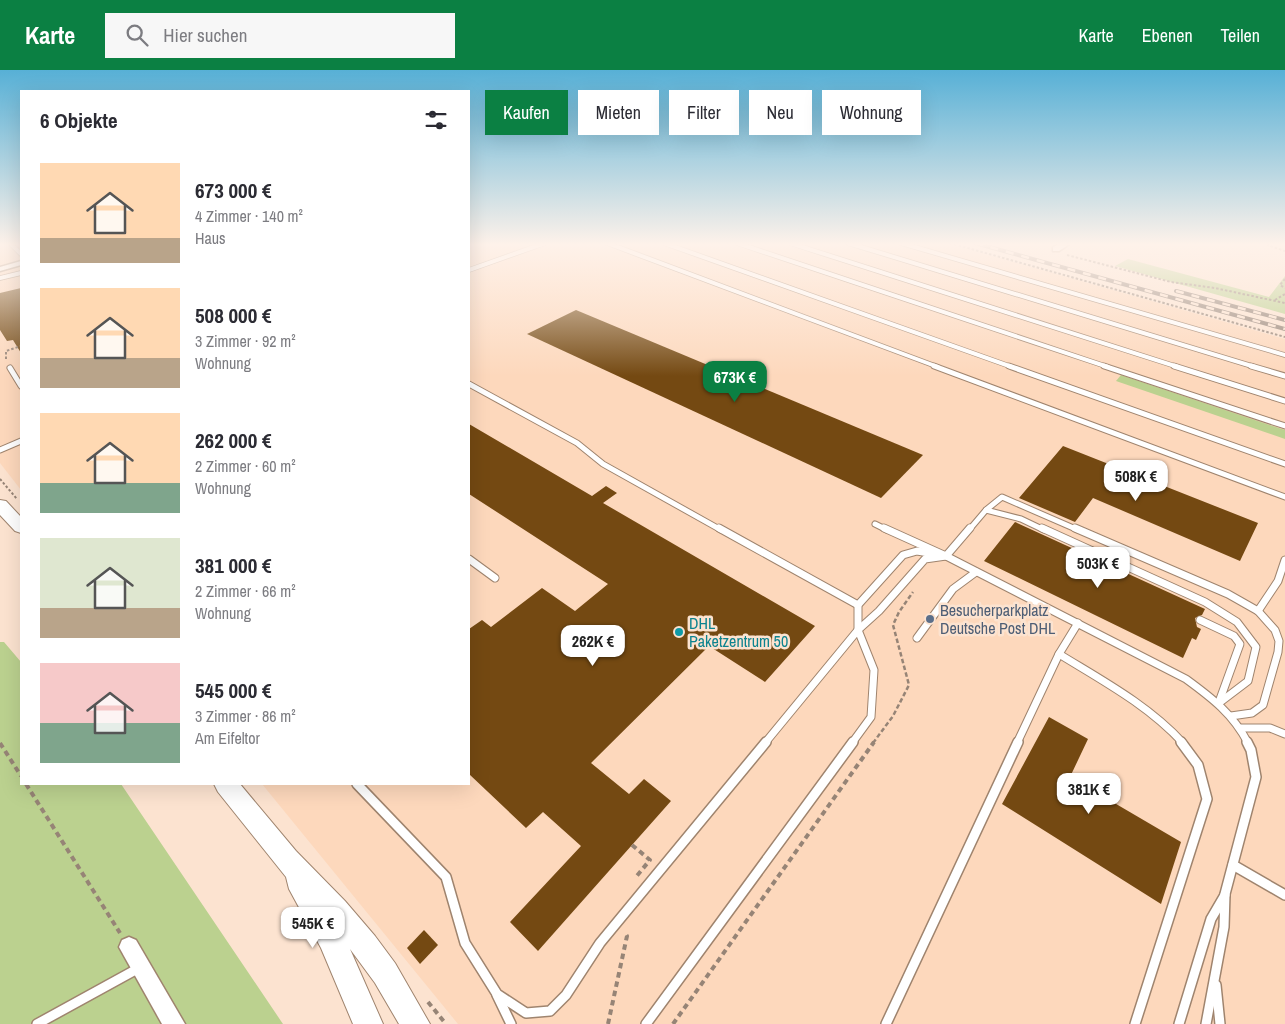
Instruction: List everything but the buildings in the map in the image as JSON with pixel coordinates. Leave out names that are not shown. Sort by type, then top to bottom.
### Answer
[{"type":"main road","points":[[0,505],[20,526]]},
{"type":"main road","points":[[227,785],[287,860],[336,910],[365,946],[385,973],[415,1024]]},
{"type":"main road","points":[[287,860],[331,938],[368,1024]]},
{"type":"street","points":[[129,947],[174,1024]]},
{"type":"lane","points":[[726,288],[1285,497]]},
{"type":"lane","points":[[789,288],[1285,464]]},
{"type":"lane","points":[[870,288],[1285,426]]},
{"type":"lane","points":[[929,288],[1285,401]]},
{"type":"lane","points":[[994,288],[1285,376]]},
{"type":"lane","points":[[1054,288],[1285,355]]},
{"type":"lane","points":[[10,368],[20,384]]},
{"type":"lane","points":[[470,385],[577,443],[603,464],[858,605]]},
{"type":"lane","points":[[0,450],[20,441]]},
{"type":"lane","points":[[497,994],[526,1013],[550,1011],[566,996],[606,936],[858,630],[879,611],[925,559],[946,556],[986,510],[1002,497],[1228,594],[1258,611],[1275,630],[1278,652],[1263,704],[1252,712],[1231,716]]},
{"type":"lane","points":[[986,510],[1021,519],[1205,602],[1237,622],[1256,647],[1248,682],[1219,703]]},
{"type":"lane","points":[[875,524],[946,556],[1186,679],[1219,703],[1240,728],[1251,750],[1256,777],[1225,894],[1224,927],[1206,1024]]},
{"type":"lane","points":[[646,1024],[871,718],[874,670],[858,630],[858,605],[903,555],[917,551],[946,556]]},
{"type":"lane","points":[[470,560],[495,578]]},
{"type":"lane","points":[[1258,611],[1278,581],[1285,560]]},
{"type":"lane","points":[[917,638],[954,589],[976,572]]},
{"type":"lane","points":[[1200,620],[1234,636],[1240,644],[1219,703]]},
{"type":"lane","points":[[886,1024],[1059,654],[1078,623]]},
{"type":"lane","points":[[1059,654],[1147,709],[1179,738],[1199,767],[1207,799],[1135,1024]]},
{"type":"lane","points":[[1240,728],[1270,728],[1285,734]]},
{"type":"lane","points":[[358,785],[446,877],[465,943],[497,994],[511,1024]]},
{"type":"lane","points":[[1233,865],[1285,895]]},
{"type":"lane","points":[[1179,1024],[1211,919],[1225,894]]},
{"type":"lane","points":[[37,1024],[141,967]]},
{"type":"lane","points":[[1216,976],[1220,1024]]},
{"type":"path","points":[[1109,288],[1285,337]]},
{"type":"path","points":[[1211,288],[1285,304]]},
{"type":"path","points":[[1274,301],[1285,294]]},
{"type":"path","points":[[1,351],[20,346]]},
{"type":"path","points":[[6,351],[4,356],[10,368]]},
{"type":"path","points":[[0,479],[20,503]]},
{"type":"path","points":[[0,743],[20,774]]},
{"type":"path","points":[[27,785],[129,947]]},
{"type":"shaded area","points":[[0,288],[20,288],[20,489],[0,463]]},
{"type":"shaded area","points":[[470,288],[1104,288],[1285,339],[1285,1024],[458,1024],[263,785],[470,785]]},
{"type":"green space","points":[[1191,288],[1234,288],[1269,297],[1276,288],[1285,288],[1285,314]]},
{"type":"green space","points":[[1121,375],[1285,430],[1285,439],[1116,381]]},
{"type":"green space","points":[[0,642],[4,642],[20,661],[20,785],[122,785],[283,1024],[0,1024]]},
{"type":"railway","points":[[1135,288],[1285,329]]},
{"type":"railway","points":[[1176,291],[1285,320]]},
{"type":"place","name":"Besucherparkplatz Deutsche Post DHL","points":[[930,619]]},
{"type":"place","name":"DHL Paketzentrum 50","points":[[679,632]]}]
